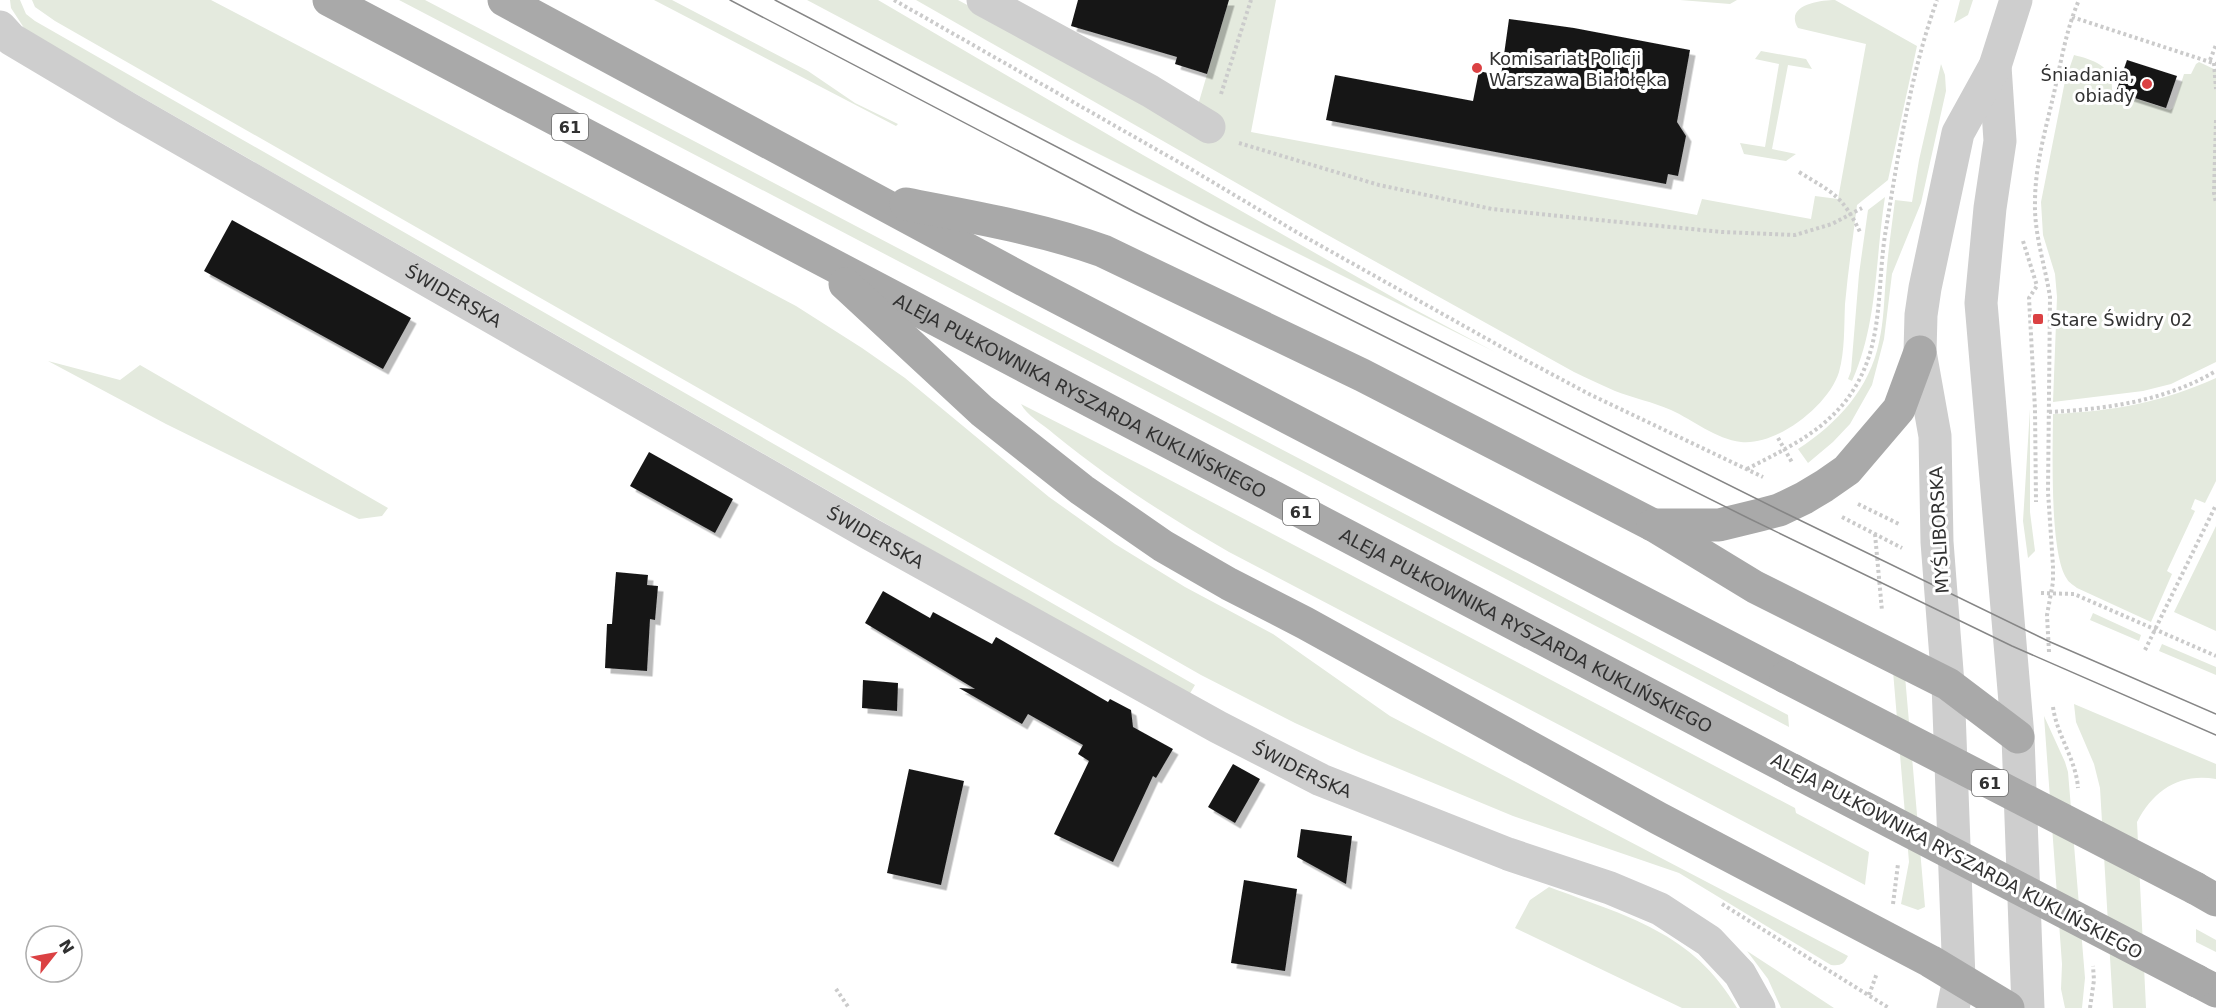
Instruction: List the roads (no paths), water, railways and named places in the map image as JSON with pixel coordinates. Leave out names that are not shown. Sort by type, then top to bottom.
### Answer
[{"type":"main road","name":"ALEJA PUŁKOWNIKA RYSZARDA KUKLIŃSKIEGO","points":[[329,0],[2206,986]]},
{"type":"main road","name":"61","points":[[504,0],[1026,281],[2205,894]]},
{"type":"main road","points":[[869,195],[1022,227],[1067,238],[1103,251],[1362,375],[1653,525],[1755,587],[1948,684],[2018,736]]},
{"type":"main road","points":[[811,253],[982,411],[1082,490],[1163,546],[1658,819],[1930,961],[1956,994],[2008,1008]]},
{"type":"main road","points":[[1653,525],[1719,525],[1779,510],[1824,486],[1848,470],[1899,409],[1920,352]]},
{"type":"street","points":[[983,0],[1203,123]]},
{"type":"street","name":"MYŚLIBORSKA","points":[[1956,994],[1948,684],[1937,542],[1935,436],[1920,352],[1921,315],[1958,133],[1995,66],[2016,0]]},
{"type":"street","name":"ŚWIDERSKA","points":[[0,27],[11,39],[138,114],[870,534],[1193,714],[1321,780],[1508,854],[1610,888],[1660,909],[1709,941],[1740,974],[1759,1008]]},
{"type":"street","name":"MYŚLIBORSKA","points":[[1995,66],[2000,141],[1990,208],[1981,303],[2018,736],[2028,1008]]},
{"type":"tram line","points":[[730,0],[1135,212],[1748,518],[2012,646],[2216,735]]},
{"type":"tram line","points":[[775,0],[1205,224],[1779,510],[2048,641],[2216,714]]},
{"type":"place","name":"Komisariat Policji Warszawa Białołęka","points":[[1477,68]]},
{"type":"place","name":"Śniadania, obiady","points":[[2147,84]]},
{"type":"place","name":"Stare Świdry 02","points":[[2038,319]]}]
